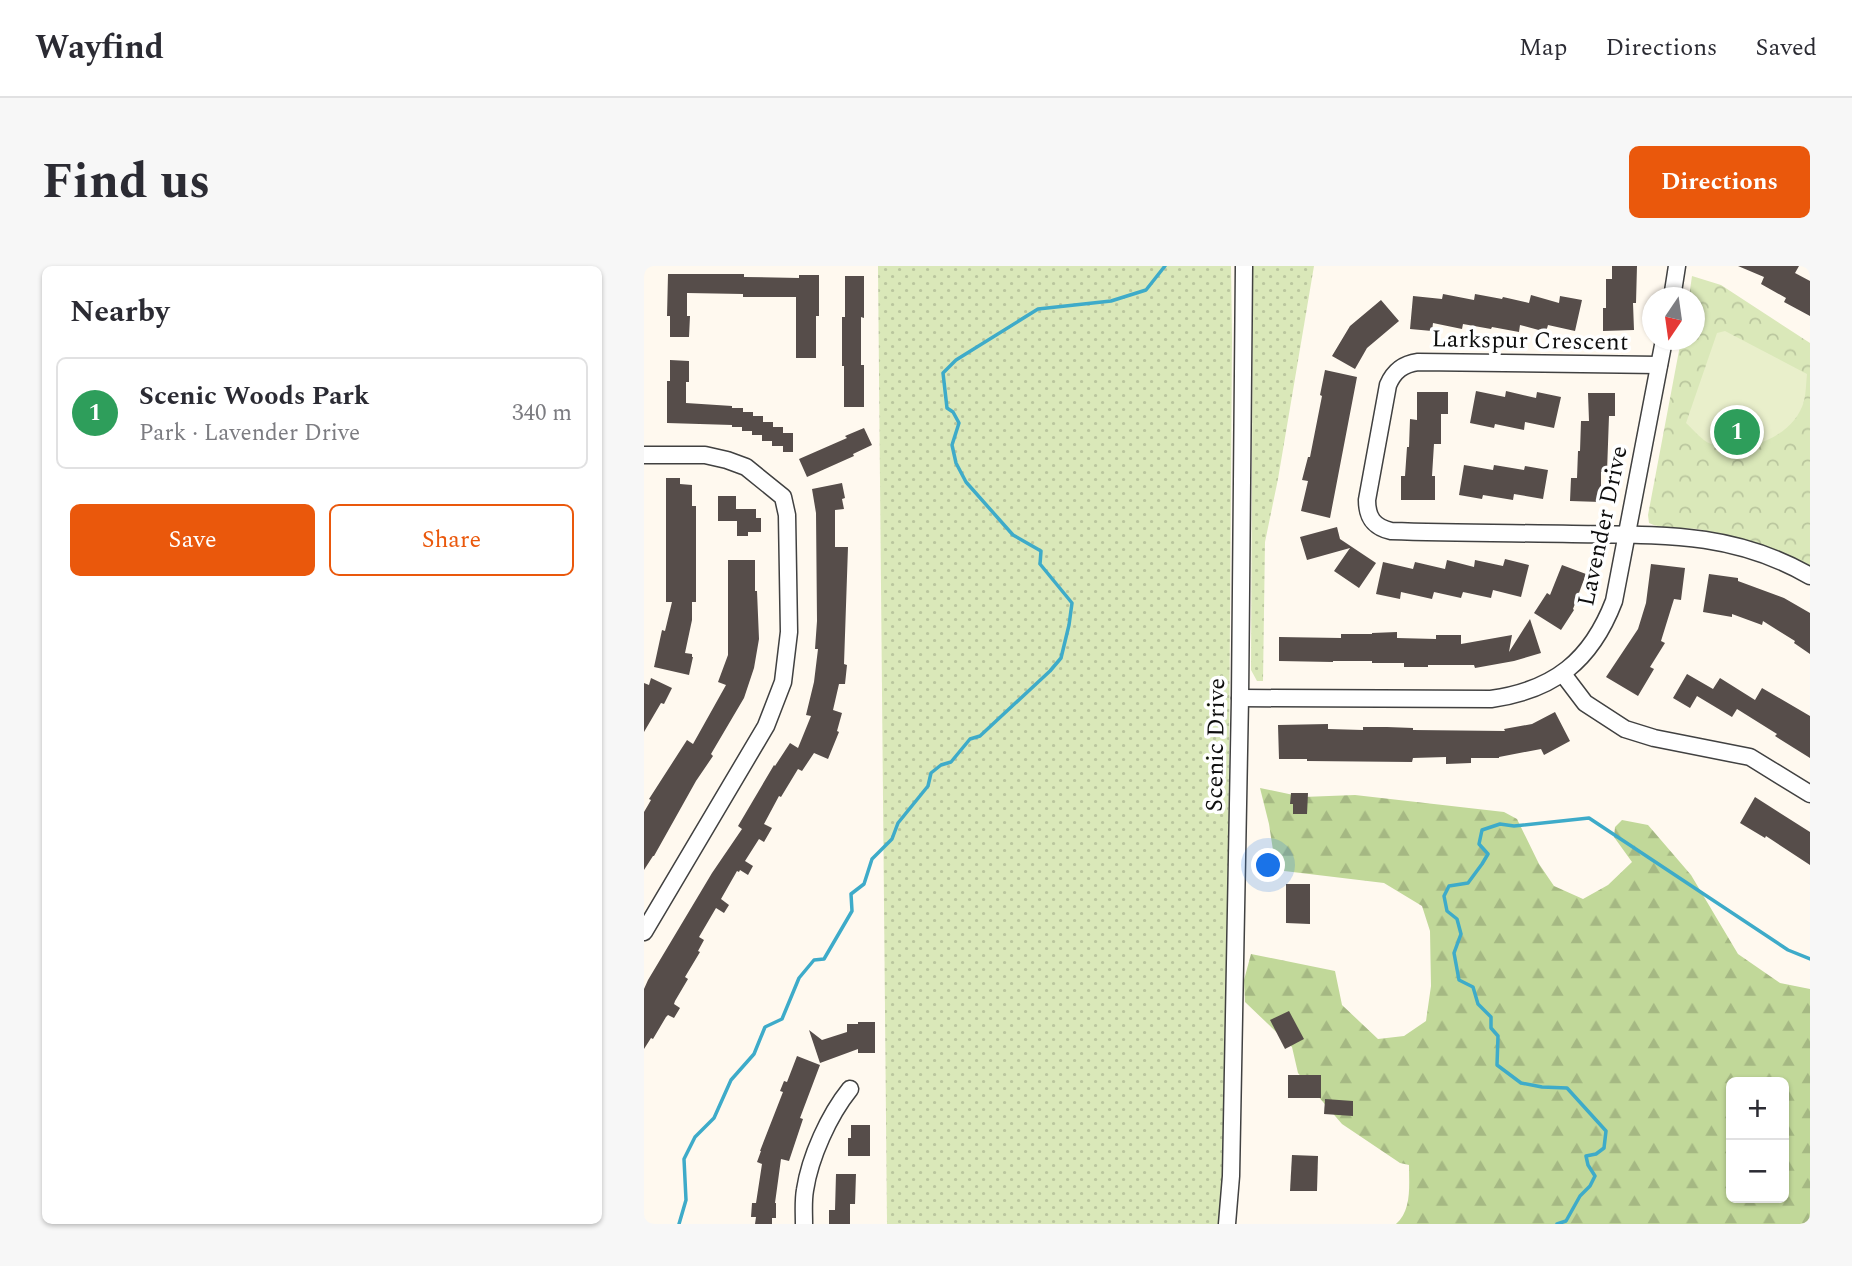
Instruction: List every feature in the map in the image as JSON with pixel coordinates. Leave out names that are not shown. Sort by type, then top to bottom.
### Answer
[{"type":"street","name":"Scenic Drive","points":[[1227,1224],[1231,1176],[1240,698],[1244,266]]},
{"type":"street","points":[[1674,287],[1678,266]]},
{"type":"street","name":"Lavender Drive","points":[[1240,698],[1491,699],[1521,694],[1563,674],[1588,648],[1614,601],[1662,350]]},
{"type":"street","name":"Larkspur Crescent","points":[[1628,534],[1381,529],[1368,515],[1367,507],[1377,443],[1391,378],[1401,368],[1412,363],[1659,365]]},
{"type":"street","points":[[644,455],[705,456],[727,460],[747,467],[783,497],[787,515],[789,632],[783,682],[766,726],[644,932]]},
{"type":"street","points":[[1628,534],[1694,537],[1732,544],[1769,555],[1810,576]]},
{"type":"street","points":[[1563,674],[1585,703],[1625,729],[1654,738],[1750,757],[1810,794]]},
{"type":"street","points":[[804,1224],[804,1192],[810,1166],[839,1103],[850,1089]]},
{"type":"green space","points":[[878,266],[1231,266],[1227,1040],[1219,1224],[887,1224]]},
{"type":"green space","points":[[1253,266],[1314,266],[1265,542],[1263,681],[1257,681],[1251,670]]},
{"type":"green space","points":[[1692,276],[1721,285],[1810,343],[1810,567],[1783,553],[1727,535],[1649,523],[1648,515],[1679,350],[1705,350],[1705,287],[1690,287]]},
{"type":"green space","points":[[1725,331],[1807,374],[1805,398],[1790,425],[1779,434],[1752,445],[1724,447],[1711,444],[1686,423],[1717,333]]},
{"type":"green space","points":[[1260,788],[1303,797],[1355,795],[1504,812],[1517,819],[1539,864],[1554,886],[1583,899],[1608,885],[1632,862],[1614,837],[1615,827],[1622,820],[1648,825],[1691,875],[1738,954],[1780,983],[1810,989],[1810,1224],[1396,1224],[1405,1212],[1407,1204],[1409,1165],[1400,1163],[1342,1124],[1298,1073],[1292,1047],[1245,1002],[1244,980],[1251,954],[1335,971],[1342,1005],[1378,1039],[1404,1036],[1426,1021],[1431,986],[1430,931],[1422,906],[1384,883],[1276,870]]},
{"type":"building","points":[[1612,266],[1637,266],[1636,303],[1633,303],[1634,330],[1603,331],[1606,279],[1612,279]]},
{"type":"building","points":[[1738,266],[1799,266],[1795,273],[1810,281],[1810,316],[1784,302],[1786,298],[1761,284],[1764,277]]},
{"type":"building","points":[[668,274],[744,274],[744,277],[799,278],[799,275],[819,275],[816,358],[796,358],[796,297],[687,293],[689,337],[670,337],[670,316],[667,316]]},
{"type":"building","points":[[845,276],[864,276],[861,365],[864,365],[864,407],[844,407],[842,317],[845,317]]},
{"type":"building","points":[[1443,294],[1474,300],[1475,294],[1529,303],[1531,295],[1559,303],[1560,296],[1582,300],[1575,331],[1548,325],[1546,332],[1520,325],[1519,332],[1463,324],[1462,329],[1433,323],[1432,331],[1410,329],[1413,296],[1442,299]]},
{"type":"building","points":[[1381,300],[1399,321],[1367,348],[1355,369],[1332,356],[1350,326]]},
{"type":"building","points":[[670,360],[689,361],[686,403],[732,406],[743,408],[743,412],[753,412],[753,416],[763,416],[763,422],[773,422],[773,427],[783,427],[783,433],[793,433],[793,452],[783,452],[783,446],[772,446],[772,441],[762,441],[762,435],[742,431],[742,427],[667,423]]},
{"type":"building","points":[[1325,370],[1357,377],[1330,518],[1301,511],[1308,481],[1302,480],[1310,457]]},
{"type":"building","points":[[1476,391],[1505,397],[1506,391],[1536,398],[1537,392],[1561,397],[1554,428],[1525,422],[1524,430],[1495,424],[1494,428],[1470,423]]},
{"type":"building","points":[[1417,392],[1448,392],[1448,414],[1441,414],[1441,444],[1434,444],[1432,476],[1435,476],[1435,500],[1401,500],[1401,476],[1405,476],[1410,419],[1417,420]]},
{"type":"building","points":[[1588,393],[1615,393],[1615,416],[1609,416],[1607,472],[1601,472],[1601,502],[1570,501],[1571,478],[1577,478],[1581,421],[1589,421]]},
{"type":"building","points":[[864,428],[872,445],[807,477],[799,459]]},
{"type":"building","points":[[1464,465],[1493,470],[1494,465],[1524,470],[1525,466],[1548,470],[1543,499],[1514,494],[1513,500],[1483,495],[1482,499],[1459,495]]},
{"type":"building","points":[[666,478],[680,478],[680,484],[692,485],[692,506],[696,506],[696,602],[692,602],[692,620],[685,653],[692,654],[693,657],[689,675],[654,667],[662,630],[665,631],[672,602],[666,602]]},
{"type":"building","points":[[842,483],[844,509],[835,510],[835,547],[848,547],[844,664],[847,665],[845,684],[839,684],[833,710],[842,713],[837,731],[839,732],[828,759],[814,753],[802,771],[798,769],[781,797],[779,796],[764,824],[772,828],[764,842],[759,839],[745,861],[753,866],[748,875],[737,871],[721,899],[729,905],[724,913],[716,908],[699,937],[704,940],[698,951],[700,952],[685,977],[688,979],[674,1004],[680,1008],[674,1018],[668,1015],[666,1017],[644,1049],[644,989],[648,980],[712,873],[742,829],[738,826],[774,765],[790,743],[798,748],[811,716],[806,715],[818,649],[815,649],[816,513],[812,489]]},
{"type":"building","points":[[718,496],[736,496],[736,509],[756,509],[756,518],[761,518],[761,532],[748,532],[748,536],[737,536],[737,521],[718,521]]},
{"type":"building","points":[[1337,527],[1340,539],[1376,563],[1359,588],[1334,571],[1350,548],[1307,560],[1300,537]]},
{"type":"building","points":[[1505,559],[1529,565],[1521,597],[1493,590],[1491,598],[1463,592],[1461,598],[1434,592],[1432,599],[1401,592],[1400,599],[1376,594],[1383,562],[1413,569],[1415,562],[1445,569],[1447,560],[1474,567],[1475,560],[1503,566]]},
{"type":"building","points":[[728,560],[755,560],[759,639],[754,668],[744,698],[711,754],[713,756],[644,870],[644,812],[651,800],[649,799],[687,740],[693,744],[726,685],[718,682],[728,655]]},
{"type":"building","points":[[1651,564],[1685,568],[1681,600],[1674,599],[1661,641],[1665,643],[1650,667],[1654,669],[1638,696],[1606,677],[1638,629],[1646,603]]},
{"type":"building","points":[[1562,565],[1586,574],[1574,610],[1561,630],[1534,613],[1547,593],[1550,595]]},
{"type":"building","points":[[1709,574],[1738,578],[1738,581],[1784,598],[1810,613],[1810,654],[1763,621],[1762,625],[1732,614],[1732,617],[1703,612]]},
{"type":"building","points":[[1530,619],[1541,653],[1475,668],[1474,665],[1404,667],[1404,663],[1372,661],[1279,661],[1279,637],[1341,638],[1341,634],[1397,632],[1397,638],[1436,639],[1436,635],[1461,635],[1461,644],[1512,635],[1509,652]]},
{"type":"building","points":[[1687,674],[1713,689],[1720,678],[1755,700],[1762,688],[1810,716],[1810,758],[1737,709],[1732,717],[1697,696],[1690,708],[1673,698]]},
{"type":"building","points":[[651,678],[672,688],[644,732],[644,683],[649,685]]},
{"type":"building","points":[[1555,712],[1570,741],[1544,755],[1541,749],[1499,758],[1471,758],[1471,763],[1446,764],[1446,757],[1413,758],[1412,762],[1279,759],[1278,725],[1328,724],[1328,729],[1363,730],[1363,727],[1387,727],[1413,730],[1505,731],[1504,729],[1532,724]]},
{"type":"building","points":[[1291,793],[1308,793],[1307,814],[1293,814]]},
{"type":"building","points":[[1755,797],[1810,832],[1810,865],[1766,836],[1765,838],[1740,823]]},
{"type":"building","points":[[1286,884],[1310,884],[1310,924],[1286,923]]},
{"type":"building","points":[[1289,1011],[1304,1039],[1285,1049],[1270,1020]]},
{"type":"building","points":[[875,1022],[875,1053],[858,1053],[858,1049],[820,1063],[809,1030],[822,1040],[847,1032],[847,1024]]},
{"type":"building","points":[[797,1056],[820,1065],[800,1118],[803,1119],[789,1161],[781,1159],[775,1203],[776,1218],[772,1218],[772,1224],[755,1224],[756,1217],[751,1217],[752,1203],[756,1203],[762,1164],[757,1162],[783,1092],[780,1091],[784,1081],[787,1082]]},
{"type":"building","points":[[1288,1075],[1321,1075],[1321,1098],[1288,1098]]},
{"type":"building","points":[[1325,1099],[1353,1101],[1353,1116],[1324,1114]]},
{"type":"building","points":[[851,1125],[870,1125],[870,1156],[848,1156]]},
{"type":"building","points":[[1292,1155],[1318,1156],[1317,1191],[1290,1191]]},
{"type":"building","points":[[836,1174],[856,1174],[855,1204],[850,1204],[850,1224],[829,1224],[829,1210],[835,1210]]},
{"type":"waterway","points":[[679,1224],[686,1200],[684,1159],[695,1137],[714,1118],[731,1080],[754,1054],[765,1027],[782,1019],[799,978],[814,960],[824,959],[852,911],[851,894],[864,884],[872,859],[892,839],[898,823],[928,786],[931,773],[941,765],[951,762],[970,739],[980,736],[1061,658],[1072,603],[1040,564],[1041,551],[1013,535],[966,482],[956,463],[952,445],[959,423],[953,412],[947,408],[943,373],[956,360],[1038,309],[1111,301],[1146,290],[1165,266]]},
{"type":"waterway","points":[[1557,1224],[1566,1221],[1580,1196],[1590,1186],[1595,1176],[1586,1156],[1596,1154],[1604,1148],[1606,1131],[1567,1088],[1521,1083],[1497,1065],[1498,1036],[1491,1028],[1491,1017],[1478,1004],[1473,987],[1459,980],[1454,953],[1461,934],[1457,919],[1447,911],[1444,896],[1449,886],[1468,883],[1488,854],[1479,844],[1482,830],[1500,824],[1514,826],[1589,818],[1788,950],[1810,959]]},
{"type":"place","name":"Scenic Woods Park","points":[[1737,432]]}]
